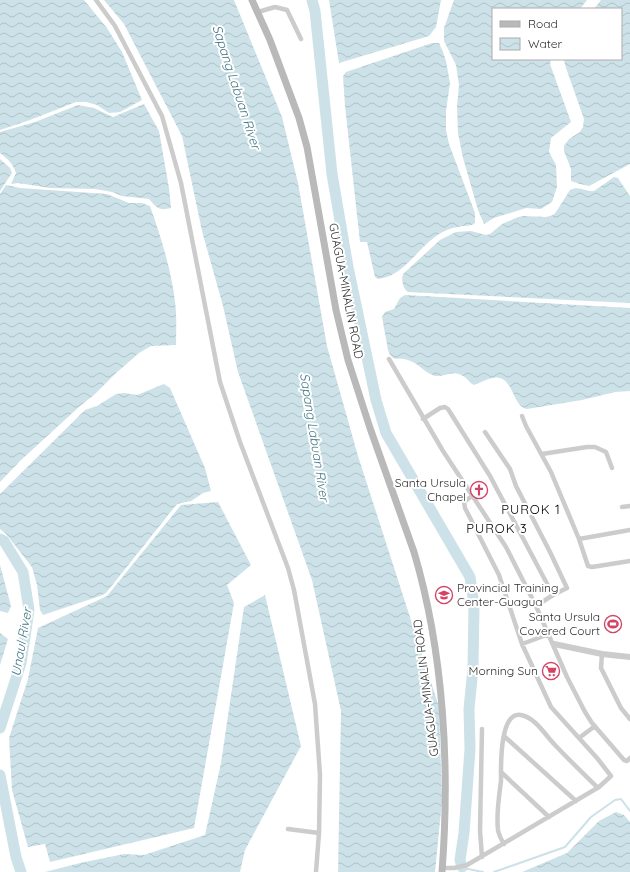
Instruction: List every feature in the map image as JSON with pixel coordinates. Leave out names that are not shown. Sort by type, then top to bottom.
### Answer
[{"type":"main road","name":"GUAGUA-MINALIN ROAD","points":[[252,0],[270,40],[300,118],[307,147],[336,310],[348,360],[357,391],[421,575],[435,651],[446,752],[443,870]]},
{"type":"street","points":[[96,0],[114,26],[162,116],[181,183],[220,382],[240,442],[288,568],[294,590],[315,704],[320,774],[319,834],[316,872]]},
{"type":"street","points":[[258,12],[275,7],[287,10],[300,39]]},
{"type":"street","points":[[389,359],[423,419],[506,547],[536,606],[575,692],[595,726],[624,760],[627,761],[630,758]]},
{"type":"street","points":[[423,419],[440,408],[445,407],[448,409],[490,476],[553,595]]},
{"type":"street","points":[[522,416],[551,472],[579,539],[588,566],[592,567],[630,561]]},
{"type":"street","points":[[485,432],[510,469],[516,486],[550,552],[566,588],[536,606]]},
{"type":"street","points":[[542,454],[596,447],[606,452],[612,468]]},
{"type":"street","points":[[443,870],[462,867],[482,857],[598,788],[608,780],[611,774],[551,707],[522,644],[499,575],[465,508],[464,502],[472,496]]},
{"type":"street","points":[[622,507],[630,506]]},
{"type":"street","points":[[579,539],[630,530]]},
{"type":"street","points":[[522,644],[549,634]]},
{"type":"street","points":[[554,644],[602,654],[630,656]]},
{"type":"street","points":[[602,654],[601,668],[621,708],[630,719]]},
{"type":"street","points":[[504,844],[499,837],[498,821],[504,736],[510,719],[515,715],[520,714],[528,717],[598,788]]},
{"type":"street","points":[[579,738],[595,726]]},
{"type":"street","points":[[482,729],[480,823],[482,857]]},
{"type":"street","points":[[504,736],[576,801]]},
{"type":"street","points":[[501,772],[549,817]]},
{"type":"street","points":[[288,829],[319,834]]},
{"type":"water","points":[[0,0],[84,0],[107,28],[122,52],[142,100],[120,112],[109,113],[97,105],[86,102],[76,102],[0,130]]},
{"type":"water","name":"Sapang Labuan River","points":[[104,0],[234,0],[282,117],[298,183],[327,346],[358,456],[439,707],[442,801],[435,872],[338,872],[341,711],[312,580],[238,372],[223,306],[202,231],[182,136],[124,24]]},
{"type":"water","points":[[329,0],[441,0],[436,27],[429,36],[339,63]]},
{"type":"water","points":[[454,0],[587,0],[581,8],[492,8],[492,60],[551,60],[550,64],[571,122],[551,138],[549,152],[556,165],[557,187],[552,202],[541,209],[526,208],[494,218],[484,224],[478,210],[463,158],[458,133],[457,106],[459,85],[456,65],[444,41],[444,28]]},
{"type":"water","points":[[601,0],[630,0],[630,164],[589,186],[571,181],[571,169],[564,151],[564,146],[569,139],[580,132],[583,127],[584,119],[564,60],[622,60],[622,8],[595,8]]},
{"type":"water","points":[[432,43],[439,43],[446,61],[450,83],[446,111],[446,130],[449,144],[475,213],[475,223],[472,225],[452,228],[440,233],[402,268],[387,277],[378,279],[375,277],[367,242],[360,242],[343,76],[346,72]]},
{"type":"water","points":[[144,104],[159,131],[171,208],[158,208],[149,199],[122,196],[112,192],[95,189],[50,188],[18,183],[11,184],[16,173],[10,162],[0,153],[0,132],[35,122],[78,105],[94,108],[113,117]]},
{"type":"water","points":[[0,159],[10,168],[12,173],[0,191]]},
{"type":"water","points":[[614,177],[618,178],[630,196],[630,303],[408,292],[405,289],[402,281],[403,274],[440,240],[456,232],[471,231],[486,235],[490,234],[502,224],[518,217],[546,217],[553,215],[570,190],[579,188],[594,191]]},
{"type":"water","points":[[6,185],[20,188],[107,194],[129,203],[142,203],[150,206],[162,241],[171,278],[176,313],[176,345],[151,346],[139,353],[20,461],[0,482],[0,194]]},
{"type":"water","points":[[405,295],[630,308],[630,391],[615,392],[582,400],[527,409],[522,407],[518,402],[509,385],[504,380],[499,378],[492,378],[474,385],[465,377],[454,373],[438,376],[431,375],[412,361],[392,357],[388,350],[382,317],[385,312],[394,309],[400,298]]},
{"type":"water","points":[[164,384],[170,388],[205,468],[211,491],[203,493],[191,501],[177,504],[106,593],[43,615],[40,610],[37,585],[32,567],[6,534],[0,529],[0,494],[85,410],[97,406],[116,394],[124,393],[137,395]]},
{"type":"water","points":[[218,502],[251,565],[227,585],[234,603],[194,828],[50,862],[45,844],[28,847],[12,790],[9,738],[28,679],[38,628],[107,596],[181,505]]},
{"type":"water","points":[[0,565],[11,606],[8,613],[0,611]]},
{"type":"water","points":[[265,595],[301,746],[245,850],[240,872],[45,872],[124,854],[144,855],[205,835],[221,763],[244,607]]},
{"type":"water","points":[[0,633],[8,639],[0,665]]},
{"type":"water","points":[[616,812],[624,815],[630,822],[630,872],[522,872],[567,853],[599,821]]},
{"type":"waterway","points":[[312,0],[315,11],[332,174],[348,267],[376,400],[386,433],[470,577],[474,605],[473,668],[469,709],[470,749],[464,833],[460,860],[462,867]]},
{"type":"waterway","name":"Unaul River","points":[[0,539],[4,541],[23,572],[29,610],[21,663],[0,728]]},
{"type":"waterway","name":"Unaul River","points":[[0,775],[16,857],[21,872]]},
{"type":"waterway","points":[[494,872],[565,847],[591,817],[615,800],[621,799],[630,811]]},
{"type":"waterway","points":[[463,868],[483,872]]},
{"type":"place","name":"Santa Ursula Chapel","points":[[479,490]]},
{"type":"place","name":"Provincial Training Center-Guagua","points":[[444,595]]},
{"type":"place","name":"Santa Ursula Covered Court","points":[[613,624]]},
{"type":"place","name":"Morning Sun","points":[[551,671]]},
{"type":"district","name":"PUROK 1","points":[[531,509]]},
{"type":"district","name":"PUROK 3","points":[[497,528]]}]
